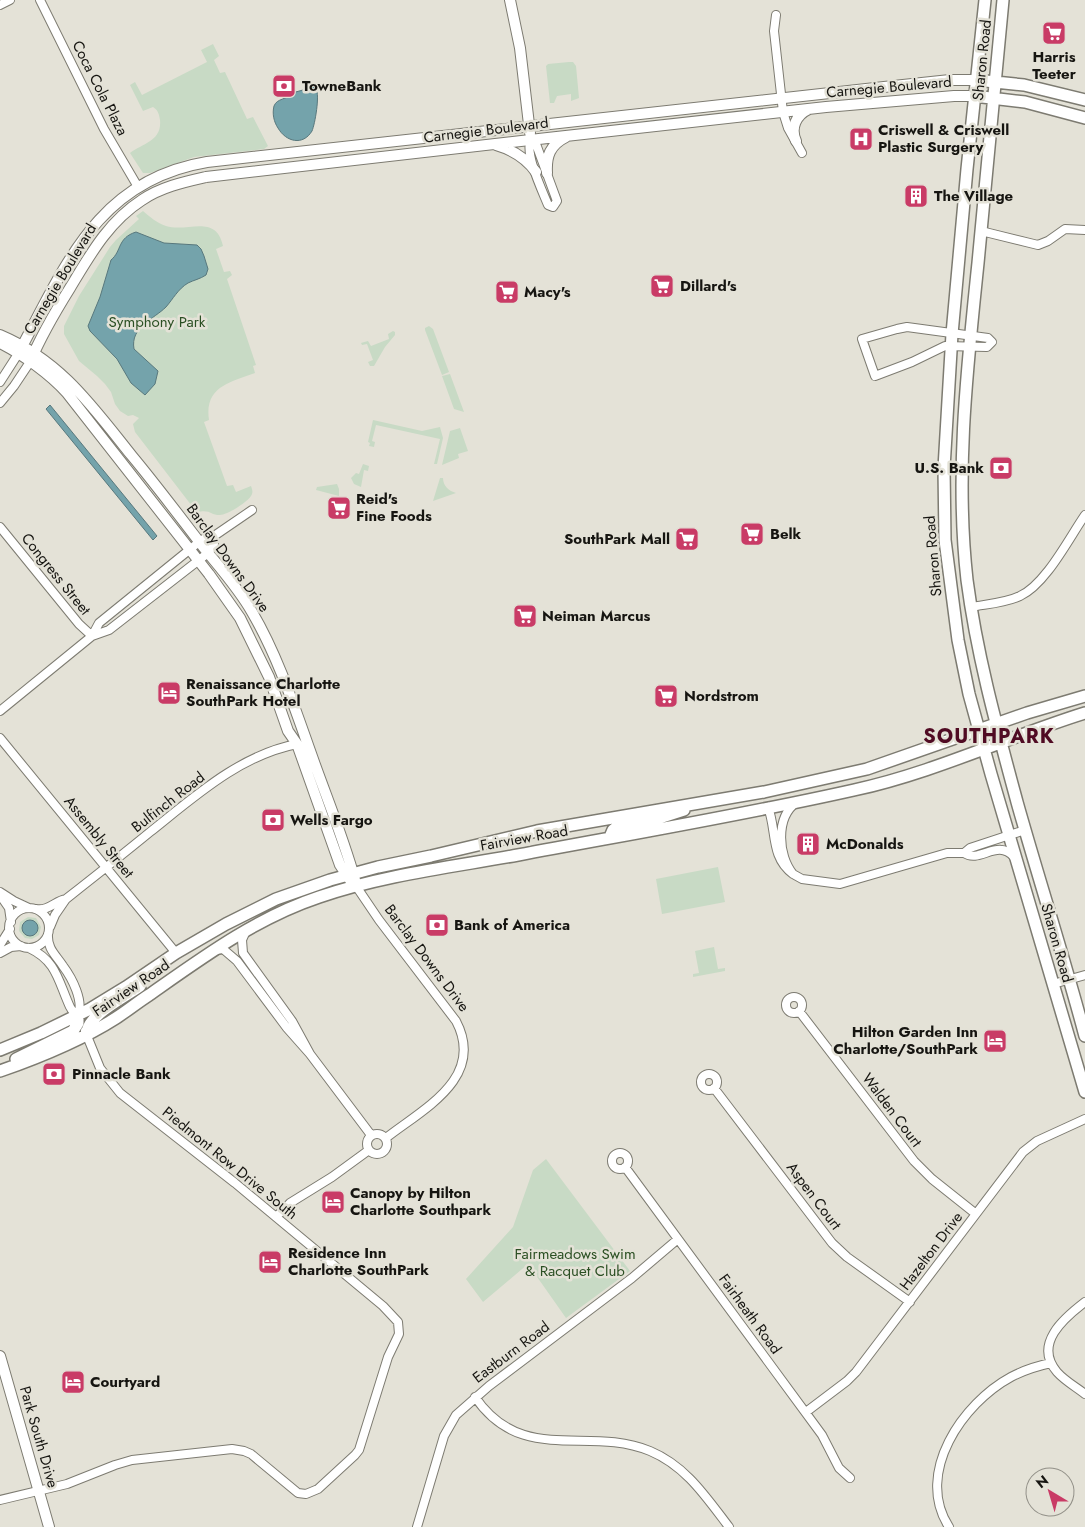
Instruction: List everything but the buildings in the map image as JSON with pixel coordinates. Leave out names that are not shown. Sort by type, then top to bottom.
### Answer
[{"type":"main road","name":"Sharon Road","points":[[985,0],[951,340],[944,468],[945,540],[958,640],[978,730],[1085,1092]]},
{"type":"main road","name":"Sharon Road","points":[[1003,0],[964,407],[962,484],[964,538],[971,607],[995,724],[1085,1036]]},
{"type":"main road","name":"Carnegie Boulevard","points":[[976,80],[1040,88],[1085,100]]},
{"type":"main road","name":"Carnegie Boulevard","points":[[974,96],[1039,105],[1085,118]]},
{"type":"main road","name":"Fairview Road","points":[[0,1050],[42,1033],[78,1015],[226,924],[310,886],[349,874],[529,833],[764,792],[857,772],[995,724],[1085,696]]},
{"type":"main road","name":"Fairview Road","points":[[6,1069],[50,1052],[86,1035],[124,1012],[249,928],[289,908],[320,896],[356,886],[877,785],[1085,713]]},
{"type":"main road","points":[[610,837],[613,830],[618,826],[668,816],[698,802]]},
{"type":"main road","points":[[86,1035],[87,1028],[94,1018],[156,974],[176,953]]},
{"type":"main road","points":[[6,1069],[20,1056],[73,1032],[78,1023],[78,1015]]},
{"type":"street","points":[[0,5],[10,0]]},
{"type":"street","name":"Coca Cola Plaza","points":[[40,0],[104,129],[138,187]]},
{"type":"street","points":[[510,0],[520,48],[531,139],[529,148],[548,205],[553,207],[557,201],[536,144],[531,139]]},
{"type":"street","points":[[776,15],[774,31],[783,112],[788,128],[796,141]]},
{"type":"street","name":"Carnegie Boulevard","points":[[0,382],[83,238],[112,206],[138,187],[173,170],[207,162],[940,81],[976,80]]},
{"type":"street","name":"Carnegie Boulevard","points":[[0,403],[11,391],[32,358],[61,303],[102,236],[123,214],[142,200],[162,190],[206,177],[418,154],[531,139],[809,109],[954,96],[974,96]]},
{"type":"street","points":[[802,153],[793,134],[794,127],[799,116],[809,109]]},
{"type":"street","points":[[547,173],[547,159],[550,150],[558,141],[572,135]]},
{"type":"street","points":[[488,144],[514,152],[526,160],[536,172]]},
{"type":"street","points":[[981,231],[1038,245],[1066,229],[1085,230]]},
{"type":"street","points":[[951,340],[944,346],[912,362],[875,376],[862,339],[897,328],[907,327],[951,340],[970,341]]},
{"type":"street","name":"Barclay Downs Drive","points":[[0,335],[32,358],[58,370],[80,392],[238,591],[259,626],[280,670],[302,742],[349,874],[379,920],[456,1021],[462,1034],[464,1048],[461,1068],[448,1090],[386,1138],[388,1145],[385,1151],[375,1154],[369,1150],[338,1174],[290,1203],[276,1216]]},
{"type":"street","name":"Barclay Downs Drive","points":[[0,343],[20,350]]},
{"type":"street","name":"Barclay Downs Drive","points":[[32,358],[67,393],[226,597],[248,631],[269,677],[288,731],[302,742]]},
{"type":"street","points":[[0,711],[92,636],[99,623],[190,549],[208,536],[214,536],[252,510]]},
{"type":"street","points":[[971,607],[1010,600],[1028,592],[1043,576],[1085,514]]},
{"type":"street","name":"Congress Street","points":[[0,527],[79,624],[92,636]]},
{"type":"street","points":[[92,636],[106,632],[208,553],[213,547],[214,536]]},
{"type":"street","name":"Assembly Street","points":[[0,738],[176,953]]},
{"type":"street","name":"Bulfinch Road","points":[[33,909],[47,909],[66,899],[187,803],[230,772],[260,755],[302,742]]},
{"type":"street","points":[[793,874],[784,858],[781,832],[790,810],[799,801]]},
{"type":"street","points":[[768,807],[773,822],[778,858],[785,868],[802,879],[840,884],[947,853],[964,853],[974,856],[1000,849],[1011,853],[1016,860]]},
{"type":"street","points":[[964,853],[970,848],[1025,830]]},
{"type":"street","points":[[0,894],[46,917],[51,950],[68,974],[78,999],[80,1008],[78,1015],[71,1009],[53,966],[41,955],[13,939],[8,908],[0,894]]},
{"type":"street","name":"Bulfinch Road","points":[[49,932],[53,918],[66,899]]},
{"type":"street","points":[[0,946],[18,912],[33,909]]},
{"type":"street","points":[[249,928],[242,940],[243,953],[289,1016],[310,1054]]},
{"type":"street","points":[[0,953],[11,947],[40,945],[49,932]]},
{"type":"street","points":[[215,950],[223,950],[237,961],[371,1135]]},
{"type":"street","points":[[1054,984],[1085,976]]},
{"type":"street","name":"Walden Court","points":[[800,1011],[914,1161],[932,1179],[976,1214]]},
{"type":"street","name":"Piedmont Row Drive South","points":[[38,1492],[72,1483],[108,1467],[132,1460],[232,1449],[251,1454],[298,1493],[306,1494],[315,1491],[359,1450],[388,1357],[400,1334],[398,1323],[391,1314],[276,1216],[118,1091],[100,1068],[78,1015]]},
{"type":"street","name":"Aspen Court","points":[[714,1088],[832,1243],[847,1257],[910,1302]]},
{"type":"street","name":"Hazelton Drive","points":[[806,1412],[856,1372],[1028,1148],[1037,1141],[1085,1119]]},
{"type":"street","points":[[371,1135],[381,1134],[386,1138]]},
{"type":"street","points":[[369,1150],[367,1144],[371,1135]]},
{"type":"street","name":"Fairheath Road","points":[[625,1167],[806,1412],[822,1435],[839,1468],[850,1478]]},
{"type":"street","name":"Eastburn Road","points":[[417,1527],[444,1436],[456,1415],[475,1397],[632,1278],[678,1239]]},
{"type":"street","points":[[1085,1302],[1068,1316],[1054,1332],[1049,1346],[1051,1363],[1062,1377],[1085,1394]]},
{"type":"street","name":"Park South Drive","points":[[0,1356],[49,1527]]},
{"type":"street","points":[[948,1527],[938,1506],[937,1488],[941,1463],[956,1428],[968,1411],[1009,1378],[1051,1363]]},
{"type":"street","points":[[475,1397],[500,1422],[525,1436],[551,1441],[604,1441],[621,1443],[644,1449],[665,1458],[700,1488],[729,1527]]},
{"type":"street","points":[[0,1500],[38,1492]]},
{"type":"green space","points":[[213,44],[219,56],[214,60],[220,73],[225,72],[247,119],[253,117],[268,146],[264,149],[194,157],[150,173],[143,173],[130,153],[155,137],[160,127],[160,120],[158,112],[153,107],[143,111],[130,85],[135,82],[142,95],[207,62],[201,50]]},
{"type":"green space","points":[[573,62],[576,66],[579,98],[571,101],[571,94],[557,96],[554,103],[550,103],[546,66],[548,64]]},
{"type":"green space","name":"Symphony Park","points":[[143,211],[157,222],[166,226],[174,228],[200,226],[214,230],[223,246],[216,249],[224,272],[230,271],[232,275],[227,279],[256,365],[253,366],[255,373],[228,383],[215,393],[209,409],[209,420],[204,422],[227,486],[233,485],[236,492],[251,486],[252,494],[250,497],[228,513],[217,515],[205,511],[197,512],[195,510],[135,432],[133,424],[139,418],[133,415],[128,416],[120,411],[115,404],[111,392],[97,376],[79,361],[64,334],[64,326],[79,296],[110,247],[139,219],[136,216]]},
{"type":"green space","points":[[429,326],[433,329],[449,372],[442,375],[425,330]]},
{"type":"green space","points":[[393,331],[395,335],[385,347],[374,366],[370,366],[368,362],[373,360],[367,344],[362,345],[361,343],[368,341],[371,346],[389,339],[388,334]]},
{"type":"green space","points":[[450,374],[464,412],[454,409],[442,376]]},
{"type":"green space","points":[[373,420],[422,431],[440,427],[443,438],[437,464],[434,464],[440,439],[376,425],[372,441],[375,442],[374,447],[369,446],[370,443],[368,442]]},
{"type":"green space","points":[[460,428],[468,451],[458,454],[459,458],[442,465],[450,431]]},
{"type":"green space","points":[[363,464],[369,466],[368,471],[364,470],[361,487],[354,484],[351,478],[356,473],[359,474]]},
{"type":"green space","points":[[440,478],[443,478],[447,488],[456,493],[433,501]]},
{"type":"green space","points":[[337,484],[339,496],[316,490],[317,487]]},
{"type":"green space","points":[[718,867],[725,902],[662,914],[656,879]]},
{"type":"green space","points":[[28,917],[36,918],[41,927],[39,935],[32,939],[25,938],[19,931],[20,922]],"holes":[[[27,920],[34,921],[38,930],[35,935],[30,936],[22,924]]]},
{"type":"green space","points":[[714,947],[718,969],[725,968],[725,971],[693,977],[693,974],[699,973],[695,951]]},
{"type":"green space","name":"Fairmeadows Swim & Racquet Club","points":[[546,1159],[630,1271],[566,1318],[528,1264],[483,1302],[466,1279],[513,1227],[533,1170]]},
{"type":"water","points":[[306,83],[314,87],[317,92],[312,131],[304,139],[290,139],[281,133],[275,123],[274,106],[275,103],[292,93],[303,90]]},
{"type":"water","points":[[136,232],[164,243],[197,245],[201,249],[208,269],[206,275],[202,278],[188,283],[181,288],[166,307],[144,324],[136,335],[134,349],[158,371],[155,384],[145,395],[131,383],[117,359],[90,331],[88,326],[100,297],[111,260],[123,241]]},
{"type":"water","points":[[50,405],[157,536],[153,540],[46,409]]},
{"type":"water","points":[[27,920],[33,920],[38,925],[36,934],[27,936],[22,931],[22,925]]},
{"type":"place","name":"Harris Teeter","points":[[1054,33]]},
{"type":"place","name":"TowneBank","points":[[284,86]]},
{"type":"place","name":"Criswell & Criswell Plastic Surgery","points":[[861,139]]},
{"type":"place","name":"The Village","points":[[916,196]]},
{"type":"place","name":"Dillard's","points":[[662,286]]},
{"type":"place","name":"Macy's","points":[[507,292]]},
{"type":"place","name":"U.S. Bank","points":[[1001,468]]},
{"type":"place","name":"Reid's Fine Foods","points":[[339,508]]},
{"type":"place","name":"Belk","points":[[752,534]]},
{"type":"place","name":"SouthPark Mall","points":[[687,539]]},
{"type":"place","name":"Neiman Marcus","points":[[525,616]]},
{"type":"place","name":"Renaissance Charlotte SouthPark Hotel","points":[[169,693]]},
{"type":"place","name":"Nordstrom","points":[[666,696]]},
{"type":"place","name":"Wells Fargo","points":[[273,820]]},
{"type":"place","name":"McDonalds","points":[[808,844]]},
{"type":"place","name":"Bank of America","points":[[437,925]]},
{"type":"place","name":"Hilton Garden Inn Charlotte/SouthPark","points":[[995,1041]]},
{"type":"place","name":"Pinnacle Bank","points":[[54,1074]]},
{"type":"place","name":"Canopy by Hilton Charlotte Southpark","points":[[333,1202]]},
{"type":"place","name":"Residence Inn Charlotte SouthPark","points":[[270,1262]]},
{"type":"place","name":"Courtyard","points":[[73,1382]]},
{"type":"district","name":"SOUTHPARK","points":[[989,736]]}]
